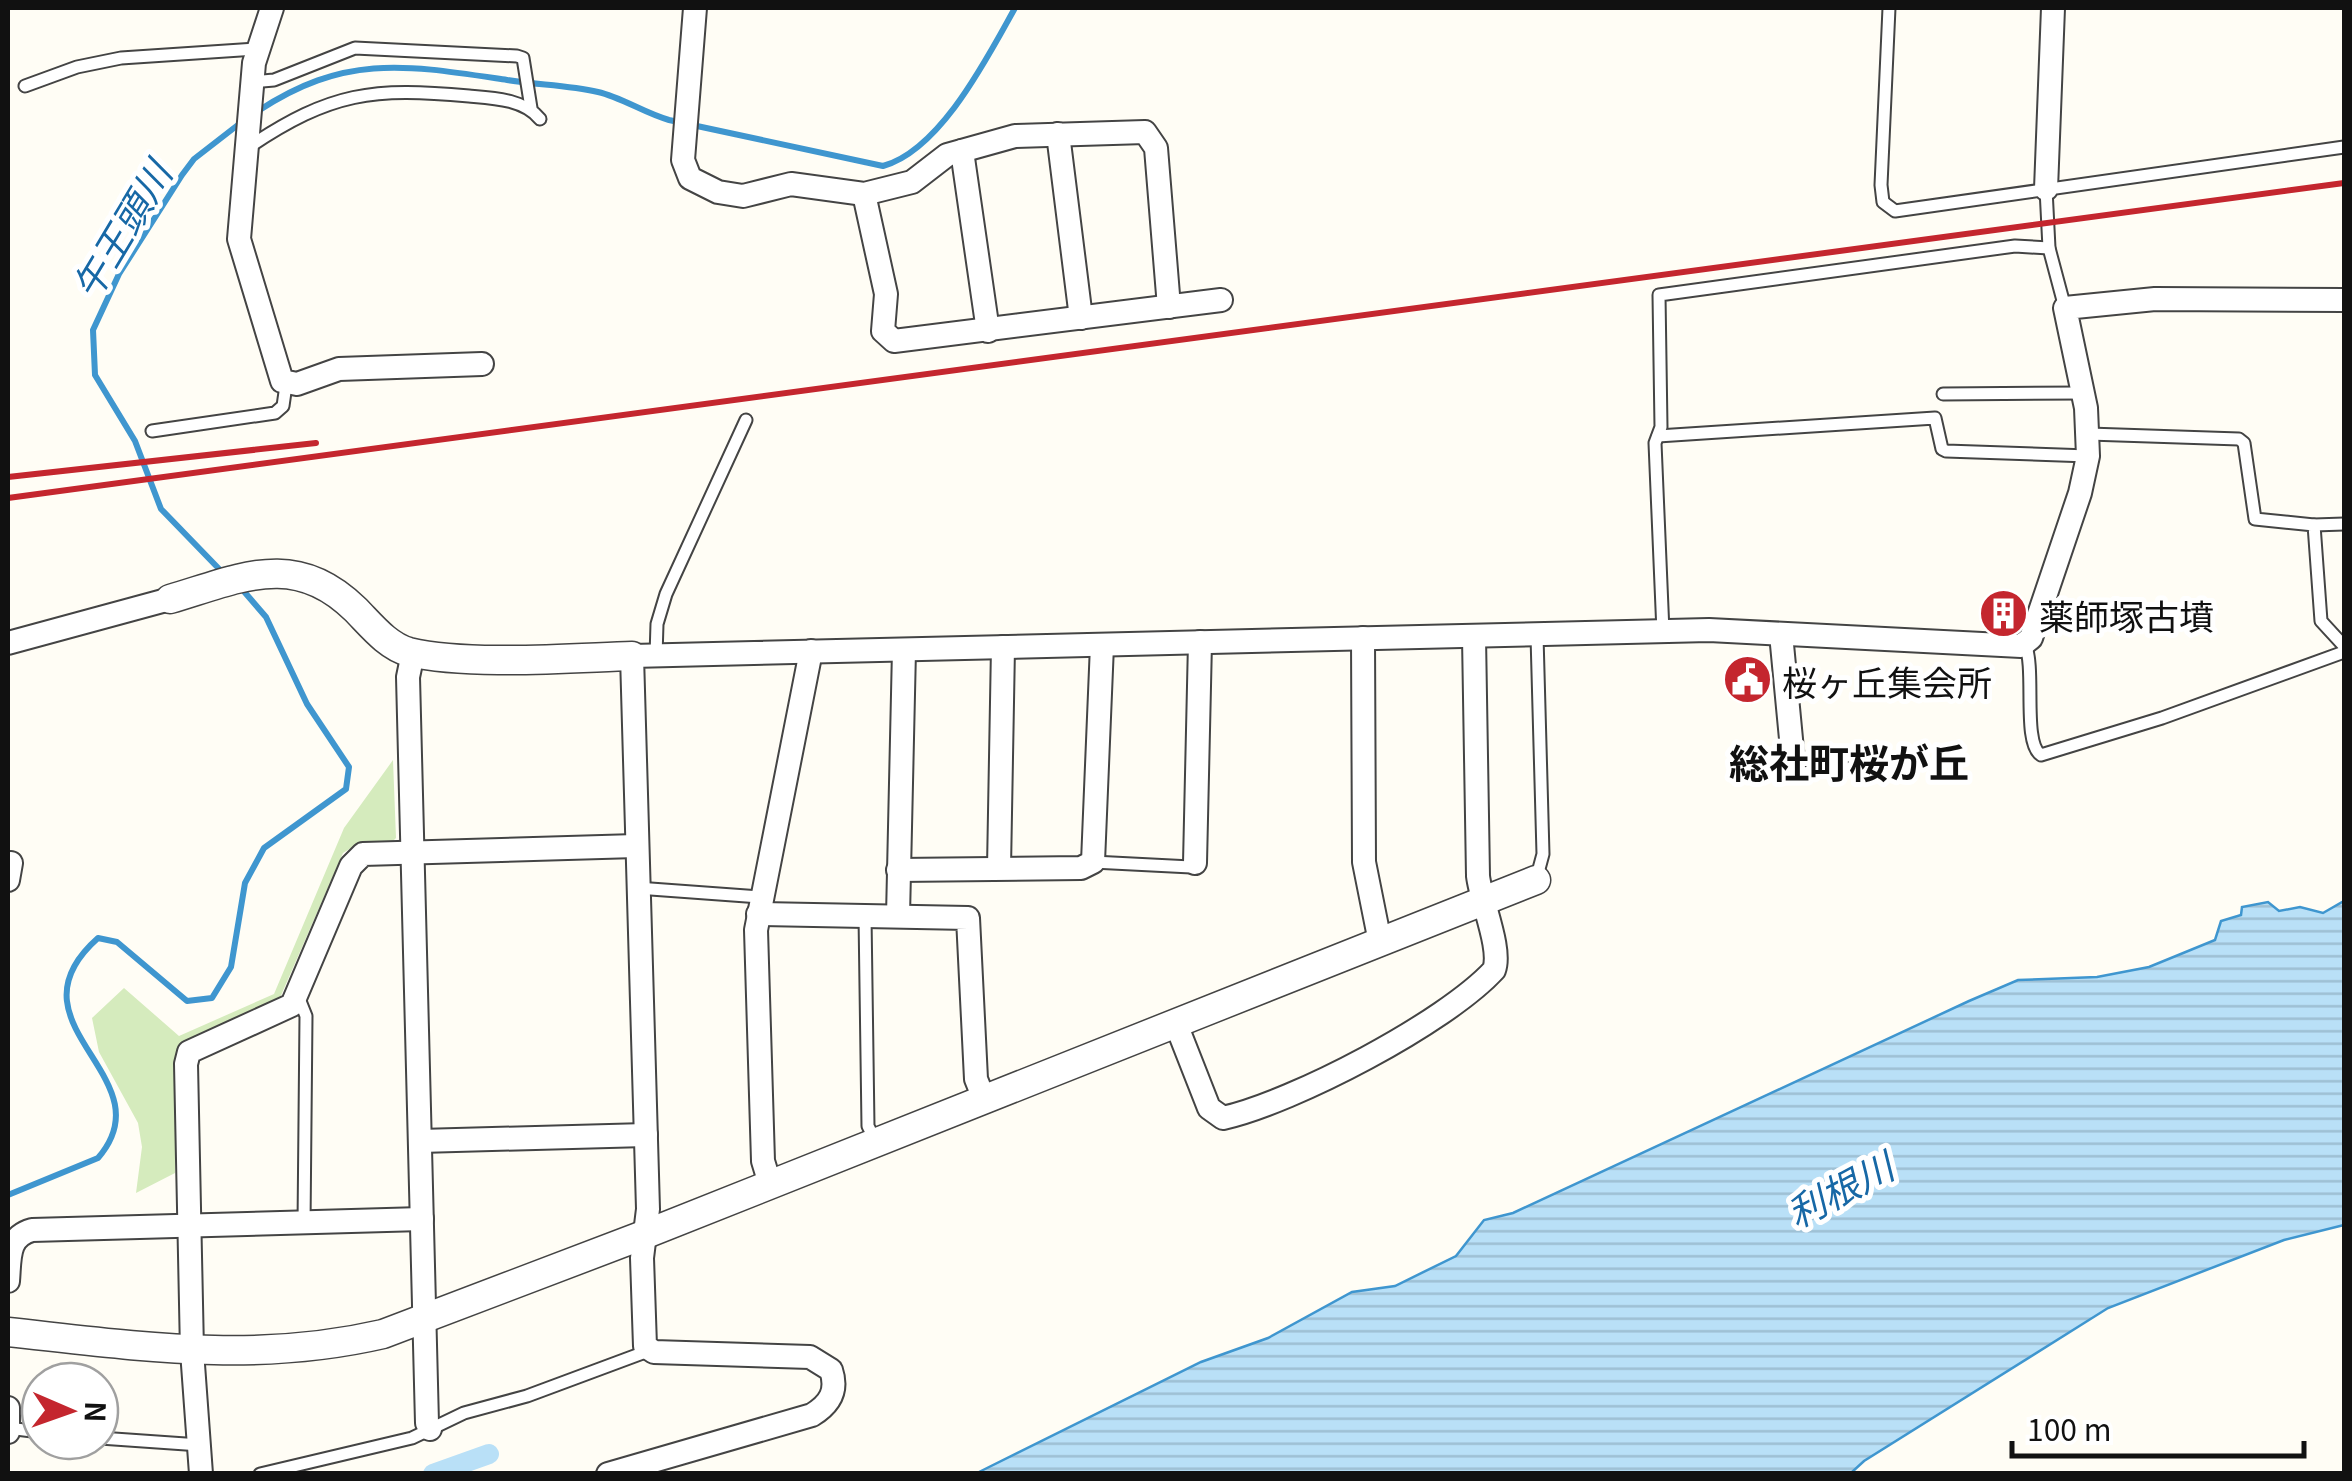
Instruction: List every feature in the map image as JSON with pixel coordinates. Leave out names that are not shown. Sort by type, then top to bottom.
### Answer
[{"type":"street","points":[[272,8],[256,49],[240,249],[286,385],[339,368],[482,364]]},
{"type":"street","points":[[695,8],[683,160],[690,178],[718,192],[744,196],[791,184],[864,194],[912,182],[948,155],[1015,136],[1146,132],[1153,137],[1169,306]]},
{"type":"street","points":[[2046,188],[2053,8]]},
{"type":"street","points":[[1058,134],[1081,318]]},
{"type":"street","points":[[962,151],[988,331]]},
{"type":"street","points":[[864,194],[886,294],[885,335],[898,342],[1221,300]]},
{"type":"street","points":[[8,643],[223,583],[292,572],[321,581],[387,640],[413,652],[516,659],[1663,632],[2025,644],[2080,493],[2089,445],[2083,393],[2065,308],[2155,299],[2344,300]]},
{"type":"street","points":[[1781,634],[1792,760]]},
{"type":"street","points":[[1363,638],[1364,862],[1380,942]]},
{"type":"street","points":[[1176,1024],[1209,1108],[1217,1117],[1230,1116],[1302,1089],[1392,1043],[1489,976],[1498,956],[1481,902],[1474,638]]},
{"type":"street","points":[[1194,863],[1200,642]]},
{"type":"street","points":[[898,870],[1081,868],[1093,862],[1102,645]]},
{"type":"street","points":[[999,868],[1003,647]]},
{"type":"street","points":[[898,916],[904,650]]},
{"type":"street","points":[[770,1184],[763,1161],[759,906],[812,651]]},
{"type":"street","points":[[413,652],[408,677],[411,852],[430,1429]]},
{"type":"street","points":[[608,1474],[812,1415],[824,1408],[832,1394],[831,1370],[810,1357],[648,1351],[642,1258],[646,1234],[646,1136],[636,846],[644,656]]},
{"type":"street","points":[[201,1474],[192,1351],[186,1064],[190,1052],[286,1010],[297,995],[353,862],[363,854],[636,846]]},
{"type":"street","points":[[8,1332],[192,1351],[288,1351],[338,1344],[425,1320],[1536,880]]},
{"type":"street","points":[[759,906],[971,922],[976,1079],[984,1100]]},
{"type":"street","points":[[420,1142],[646,1136]]},
{"type":"street","points":[[8,1281],[12,1244],[25,1232],[422,1219]]},
{"type":"street","points":[[8,1409],[8,1430]]},
{"type":"lane","points":[[1890,8],[1881,186],[1888,207],[1914,210],[2344,147]]},
{"type":"lane","points":[[252,88],[355,48],[499,54],[523,58],[531,108],[540,119]]},
{"type":"lane","points":[[25,86],[77,67],[121,58],[256,49]]},
{"type":"lane","points":[[249,146],[322,106],[372,91],[482,97],[531,108]]},
{"type":"lane","points":[[2046,188],[2050,248],[2065,308]]},
{"type":"lane","points":[[1663,632],[1659,295],[2016,246],[2050,248]]},
{"type":"lane","points":[[152,431],[275,413],[283,406],[286,385]]},
{"type":"lane","points":[[1943,394],[2083,393]]},
{"type":"lane","points":[[1658,436],[1934,418],[1941,446],[1946,450],[2239,438],[2244,444],[2255,519],[2344,524]]},
{"type":"lane","points":[[644,656],[666,594],[746,420]]},
{"type":"lane","points":[[2025,644],[2030,661],[2032,744],[2040,755],[2162,718],[2344,649],[2321,622],[2314,524]]},
{"type":"lane","points":[[1536,880],[1543,854],[1537,636]]},
{"type":"lane","points":[[1792,760],[1802,774],[1866,767]]},
{"type":"lane","points":[[1093,862],[1190,867],[1194,863]]},
{"type":"lane","points":[[638,888],[759,906]]},
{"type":"lane","points":[[865,916],[868,1126],[876,1142]]},
{"type":"lane","points":[[297,995],[306,1016],[304,1224]]},
{"type":"lane","points":[[260,1474],[412,1438],[464,1412],[527,1396],[648,1351]]},
{"type":"lane","points":[[120,1439],[200,1445]]},
{"type":"green space","points":[[393,760],[396,838],[388,846],[351,848],[343,853],[279,1000],[178,1047],[175,1173],[136,1193],[142,1147],[138,1123],[99,1052],[92,1018],[124,988],[179,1036],[274,994],[344,828]]},
{"type":"water","name":"利根川","points":[[2344,901],[2344,1225],[2284,1240],[2108,1308],[1864,1461],[1851,1473],[977,1473],[1201,1362],[1268,1338],[1352,1292],[1395,1286],[1456,1256],[1484,1220],[1513,1213],[2018,980],[2097,977],[2149,967],[2215,940],[2221,921],[2241,915],[2242,907],[2268,902],[2279,911],[2300,907],[2323,913]]},
{"type":"waterway","name":"午王頭川","points":[[258,111],[290,92],[349,72],[378,68],[438,70],[598,92],[669,120],[883,166],[904,157],[943,122],[977,75],[1015,8]]},
{"type":"waterway","name":"午王頭川","points":[[224,574],[161,509],[135,441],[95,375],[93,330],[119,274],[182,175],[194,159],[243,121]]},
{"type":"waterway","name":"午王頭川","points":[[8,1195],[98,1158],[114,1129],[114,1101],[74,1024],[67,998],[73,969],[98,938],[117,942],[187,1001],[212,998],[231,967],[245,883],[264,848],[346,789],[349,767],[307,704],[266,617],[241,588]]},
{"type":"waterway","points":[[433,1474],[489,1454]]},
{"type":"railway","points":[[8,498],[2344,183]]},
{"type":"railway","points":[[8,477],[316,443]]},
{"type":"place","name":"薬師塚古墳","points":[[2004,614]]},
{"type":"place","name":"桜ヶ丘集会所","points":[[1747,680]]},
{"type":"district","name":"総社町桜が丘","points":[[1849,761]]}]
